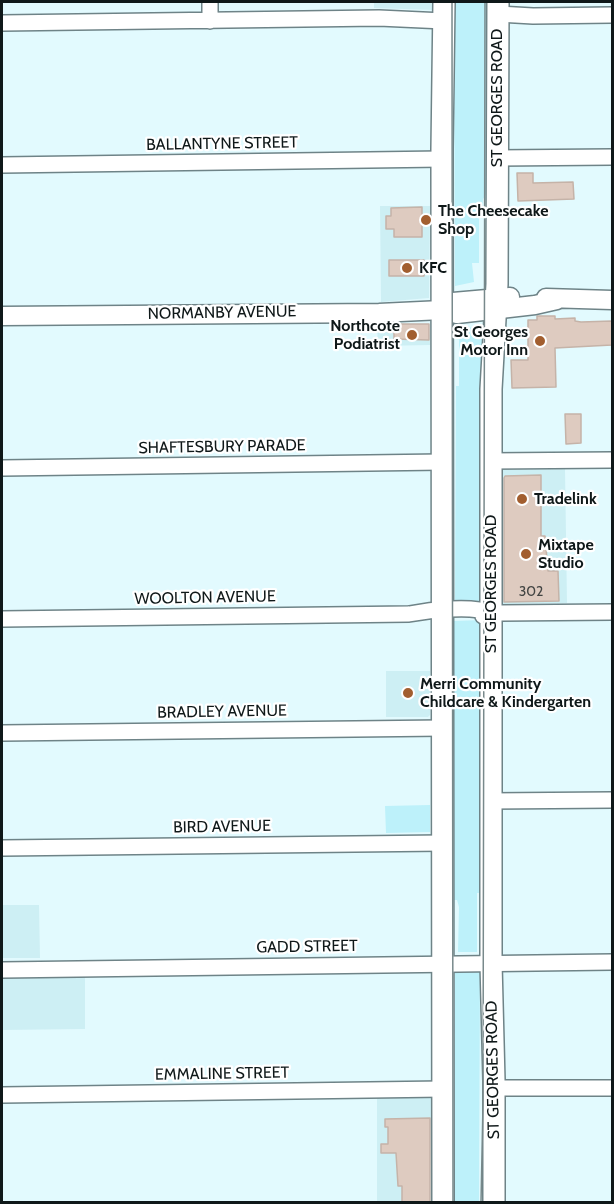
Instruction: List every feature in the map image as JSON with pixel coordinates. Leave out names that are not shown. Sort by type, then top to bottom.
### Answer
[{"type":"highway","points":[[443,1203],[442,159],[444,12]]},
{"type":"highway","name":"ST GEORGES ROAD","points":[[494,1203],[491,963],[491,368],[496,304],[498,12]]},
{"type":"main road","name":"NORMANBY AVENUE","points":[[2,316],[379,313],[442,310],[457,314],[496,304],[557,300],[612,300]]},
{"type":"street","points":[[210,2],[210,21]]},
{"type":"street","points":[[2,23],[403,18],[444,12]]},
{"type":"street","points":[[498,12],[533,16],[612,15]]},
{"type":"street","points":[[497,159],[612,157]]},
{"type":"street","name":"BALLANTYNE STREET","points":[[2,165],[442,159]]},
{"type":"street","points":[[491,461],[612,460]]},
{"type":"street","name":"SHAFTESBURY PARADE","points":[[2,468],[442,462]]},
{"type":"street","name":"WOOLTON AVENUE","points":[[2,619],[409,614],[443,614],[479,618],[491,613],[612,612]]},
{"type":"street","name":"BRADLEY AVENUE","points":[[2,733],[443,728]]},
{"type":"street","points":[[491,801],[612,800]]},
{"type":"street","name":"BIRD AVENUE","points":[[2,848],[443,843]]},
{"type":"street","name":"GADD STREET","points":[[2,970],[612,962]]},
{"type":"street","points":[[494,1088],[612,1088]]},
{"type":"street","name":"EMMALINE STREET","points":[[2,1095],[443,1089]]},
{"type":"shaded area","points":[[374,2],[435,2],[435,10],[374,8]]},
{"type":"shaded area","points":[[454,2],[493,2],[489,190],[483,199],[482,214],[479,215],[479,263],[472,263],[474,282],[455,286]]},
{"type":"shaded area","points":[[380,206],[430,206],[429,298],[381,302]]},
{"type":"shaded area","points":[[377,324],[429,324],[430,345],[378,346]]},
{"type":"shaded area","points":[[483,326],[482,607],[455,607],[456,386],[459,386],[459,340],[456,339],[455,329]]},
{"type":"shaded area","points":[[565,469],[567,603],[502,604],[501,470]]},
{"type":"shaded area","points":[[482,620],[481,893],[477,893],[477,952],[458,952],[459,907],[457,900],[454,900],[453,621]]},
{"type":"shaded area","name":"Merri Community Childcare & Kindergarten","points":[[386,671],[430,671],[430,715],[428,717],[386,717]]},
{"type":"shaded area","points":[[430,805],[430,832],[386,833],[385,806]]},
{"type":"shaded area","points":[[2,905],[39,905],[40,958],[2,958]]},
{"type":"shaded area","points":[[480,970],[479,1202],[455,1202],[455,971]]},
{"type":"shaded area","points":[[85,976],[85,1029],[2,1030],[2,977]]},
{"type":"shaded area","points":[[435,1095],[433,1202],[377,1202],[377,1096]]},
{"type":"building","points":[[517,173],[533,173],[533,183],[573,182],[574,199],[518,201]]},
{"type":"building","points":[[422,207],[422,237],[394,237],[394,229],[386,229],[386,216],[391,216],[391,208]]},
{"type":"building","name":"KFC","points":[[389,260],[424,260],[424,276],[389,276]]},
{"type":"building","points":[[537,316],[555,316],[555,319],[575,318],[575,321],[581,322],[612,321],[612,345],[555,348],[556,387],[512,388],[511,360],[528,360],[528,320],[537,320]]},
{"type":"building","points":[[388,324],[429,324],[429,340],[394,339],[394,332],[388,332]]},
{"type":"building","points":[[565,414],[581,414],[581,443],[566,444]]},
{"type":"building","points":[[541,475],[541,536],[545,536],[548,571],[558,571],[559,601],[504,602],[504,478],[505,476]]},
{"type":"building","points":[[430,1118],[430,1203],[402,1203],[402,1186],[398,1186],[396,1153],[381,1153],[381,1144],[388,1144],[388,1127],[385,1127],[385,1119]]},
{"type":"tram line","points":[[452,2],[453,1202]]},
{"type":"tram line","points":[[481,1202],[485,2]]},
{"type":"place","name":"The Cheesecake Shop","points":[[426,220]]},
{"type":"place","name":"KFC","points":[[407,268]]},
{"type":"place","name":"Northcote Podiatrist","points":[[412,335]]},
{"type":"place","name":"St Georges Motor Inn","points":[[540,341]]},
{"type":"place","name":"Tradelink","points":[[522,499]]},
{"type":"place","name":"Mixtape Studio","points":[[526,554]]},
{"type":"place","name":"Merri Community Childcare & Kindergarten","points":[[408,693]]}]
